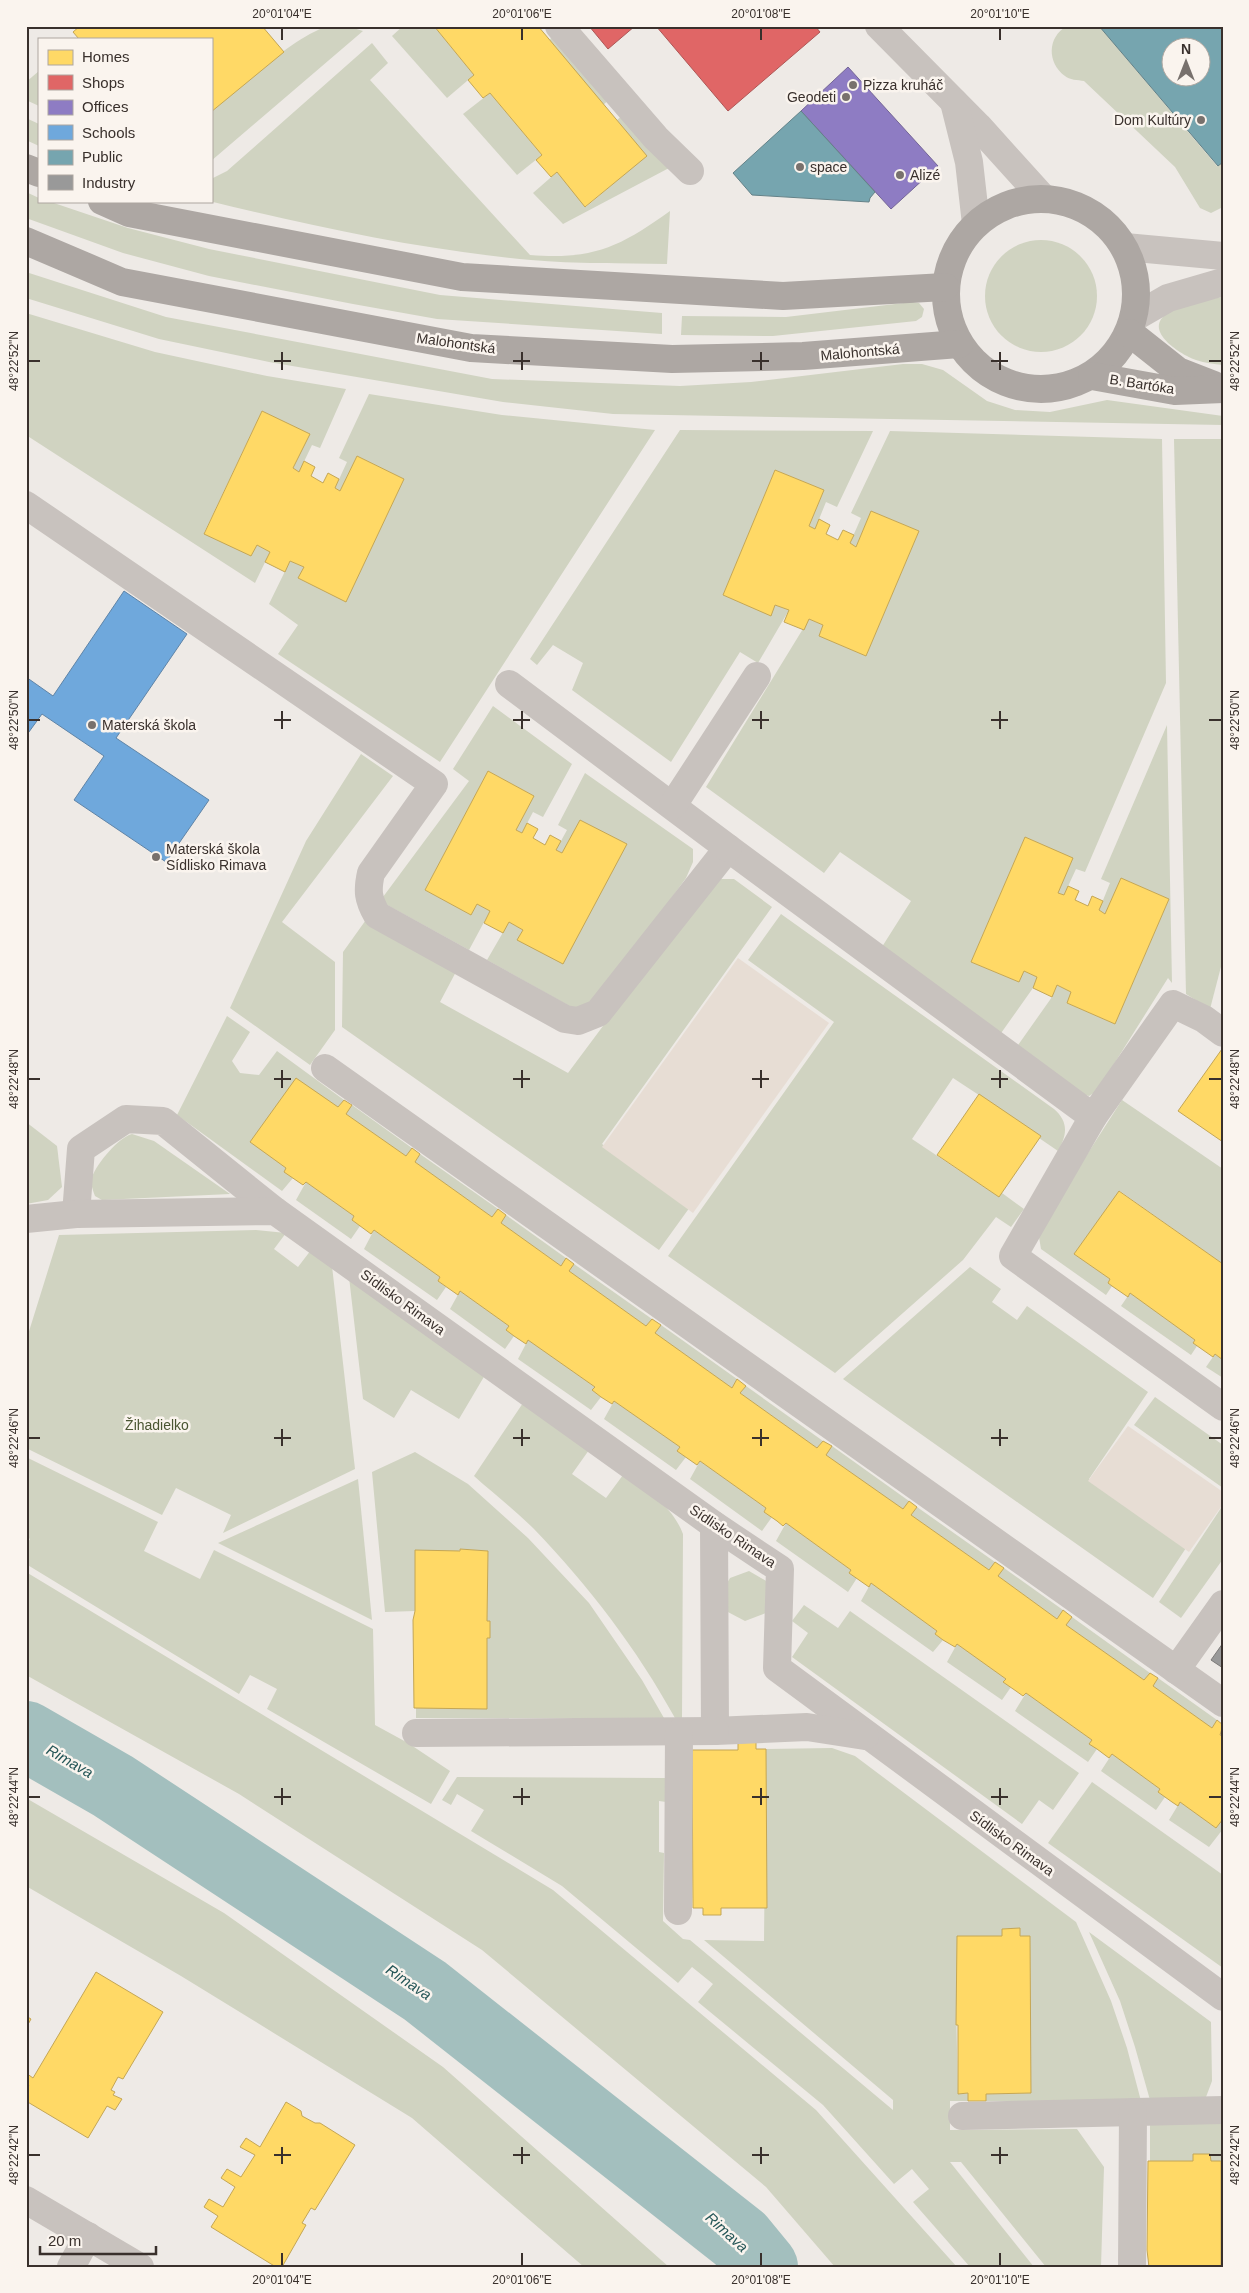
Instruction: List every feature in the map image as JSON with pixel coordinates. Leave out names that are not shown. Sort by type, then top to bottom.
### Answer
[{"type":"main road","points":[[26,168],[38,173]]},
{"type":"main road","points":[[1043,198],[1076,204],[1104,221],[1125,247],[1137,280],[1133,325],[1114,357],[1092,376],[1064,388],[1033,390],[1004,382],[978,367],[958,344],[947,316],[945,287],[954,252],[976,224],[1007,204],[1043,198]]},
{"type":"main road","points":[[104,202],[129,213],[462,277],[782,296],[945,287]]},
{"type":"main road","name":"Malohontská","points":[[26,241],[122,282],[472,348],[672,359],[803,356],[958,344]]},
{"type":"main road","name":"B. Bartóka","points":[[1133,325],[1178,371],[1223,388]]},
{"type":"main road","name":"B. Bartóka","points":[[1092,376],[1175,391],[1223,388]]},
{"type":"street","points":[[559,26],[656,138],[690,171]]},
{"type":"street","points":[[879,26],[953,101],[1043,198]]},
{"type":"street","points":[[953,101],[969,162],[976,224]]},
{"type":"street","points":[[1125,247],[1223,256]]},
{"type":"street","points":[[1133,325],[1168,298],[1223,282]]},
{"type":"street","points":[[26,505],[434,784],[371,874],[367,890],[369,901],[377,915],[565,1020],[587,1020],[598,1013],[728,848]]},
{"type":"street","points":[[673,805],[757,676]]},
{"type":"street","points":[[509,684],[1093,1117]]},
{"type":"street","points":[[1223,1032],[1173,1004],[1093,1117],[1013,1256],[1223,1407]]},
{"type":"street","points":[[325,1068],[1223,1703]]},
{"type":"street","name":"Sídlisko Rimava","points":[[76,1214],[81,1149],[126,1119],[163,1121],[275,1211],[714,1525],[780,1568],[776,1668],[1223,1997]]},
{"type":"street","points":[[26,1219],[76,1214],[275,1211]]},
{"type":"street","points":[[714,1525],[715,1731]]},
{"type":"street","points":[[1176,1670],[1223,1604]]},
{"type":"street","points":[[416,1733],[679,1733],[807,1727],[866,1736]]},
{"type":"street","points":[[678,1911],[679,1733]]},
{"type":"street","points":[[962,2116],[1223,2110]]},
{"type":"street","points":[[1132,2267],[1133,2112]]},
{"type":"street","points":[[26,2200],[140,2267]]},
{"type":"street","points":[[71,2267],[88,2236]]},
{"type":"green space","points":[[328,26],[347,26],[363,31],[212,160],[212,111],[282,52],[313,32]]},
{"type":"green space","points":[[403,26],[434,26],[474,75],[447,98],[392,36]]},
{"type":"green space","points":[[1067,26],[1099,26],[1217,166],[1223,162],[1223,207],[1211,213],[1200,208],[1175,167],[1084,81],[1069,78],[1059,71],[1052,57],[1053,43],[1060,31]]},
{"type":"green space","points":[[556,34],[610,99],[603,105],[549,40]]},
{"type":"green space","points":[[372,43],[388,63],[370,80],[530,255],[571,255],[589,253],[605,248],[636,234],[670,211],[667,264],[582,263],[490,256],[409,244],[289,220],[212,202],[212,178],[227,171]]},
{"type":"green space","points":[[38,72],[38,106],[26,100],[26,82]]},
{"type":"green space","points":[[490,93],[542,155],[517,175],[463,114]]},
{"type":"green space","points":[[623,115],[669,168],[563,224],[533,193],[557,172],[586,207],[646,156],[617,120]]},
{"type":"green space","points":[[26,118],[38,124],[38,146],[26,140]]},
{"type":"green space","points":[[26,192],[38,198],[38,202],[51,202],[128,228],[209,249],[440,295],[662,313],[662,334],[437,319],[353,304],[209,276],[123,253],[26,218]]},
{"type":"green space","points":[[1041,240],[1063,244],[1081,256],[1093,274],[1097,296],[1093,318],[1081,336],[1063,348],[1041,352],[1019,348],[1001,336],[989,318],[985,296],[989,274],[1001,256],[1019,244]]},
{"type":"green space","points":[[26,272],[166,317],[492,379],[680,386],[751,382],[903,364],[922,364],[943,370],[987,401],[1015,410],[1050,412],[1107,400],[1223,416],[1223,425],[613,414],[503,402],[269,362],[159,339],[26,298]]},
{"type":"green space","points":[[1223,297],[1223,365],[1191,358],[1163,338],[1159,325],[1162,318],[1168,313],[1190,303]]},
{"type":"green space","points":[[912,302],[919,303],[924,309],[922,317],[916,321],[773,336],[681,335],[682,316],[786,317]]},
{"type":"green space","points":[[26,313],[155,352],[267,376],[346,389],[320,448],[312,445],[299,472],[293,468],[309,434],[262,411],[204,533],[257,545],[270,552],[255,583],[26,435]]},
{"type":"green space","points":[[369,394],[502,415],[655,430],[440,762],[278,654],[298,625],[269,604],[290,561],[304,567],[298,578],[346,601],[404,479],[357,456],[340,491],[335,488],[347,462],[339,458]]},
{"type":"green space","points":[[680,430],[873,431],[837,507],[826,502],[815,529],[809,526],[824,490],[775,470],[723,595],[771,615],[775,605],[789,610],[758,663],[740,652],[671,762],[572,690],[583,663],[553,645],[537,665],[530,659]]},
{"type":"green space","points":[[890,431],[1162,439],[1166,683],[1085,872],[1076,869],[1064,895],[1058,893],[1072,858],[1025,837],[971,962],[1019,982],[1024,971],[1037,977],[1033,988],[999,1036],[880,950],[911,901],[840,852],[824,873],[706,787],[809,619],[823,625],[819,636],[866,656],[919,531],[871,511],[856,547],[850,543],[861,518],[851,513]]},
{"type":"green space","points":[[1174,439],[1223,439],[1223,959],[1210,1009],[1186,994]]},
{"type":"green space","points":[[493,706],[572,764],[543,817],[533,812],[522,833],[516,830],[534,796],[488,771],[425,890],[471,915],[477,904],[490,911],[469,950],[380,901],[469,781],[453,769]]},
{"type":"green space","points":[[1167,725],[1172,983],[1168,978],[1097,1091],[1089,1096],[1080,1093],[1016,1048],[1052,997],[1057,985],[1071,992],[1067,1003],[1115,1024],[1169,899],[1121,878],[1105,914],[1099,910],[1110,883],[1101,879]]},
{"type":"green space","points":[[361,754],[393,776],[282,922],[335,962],[335,1030],[310,1065],[230,1008],[306,841]]},
{"type":"green space","points":[[585,773],[693,849],[693,862],[686,878],[595,1003],[573,1008],[487,960],[509,922],[523,930],[517,940],[626,844],[580,820],[562,853],[556,850],[567,830],[558,825]]},
{"type":"green space","points":[[721,879],[734,879],[772,907],[602,1144],[690,1207],[659,1250],[342,1027],[343,952],[368,917],[458,968],[440,1002],[568,1073],[708,885]]},
{"type":"green space","points":[[781,914],[1054,1109],[1062,1119],[1065,1129],[1065,1134],[1058,1151],[1039,1138],[1041,1136],[953,1078],[912,1139],[999,1197],[1002,1193],[1024,1209],[1011,1227],[996,1217],[963,1260],[835,1373],[668,1256],[834,1022],[748,960]]},
{"type":"green space","points":[[227,1016],[250,1032],[232,1061],[240,1073],[259,1075],[277,1051],[344,1100],[286,1168],[293,1178],[282,1191],[177,1115]]},
{"type":"green space","points":[[1122,1100],[1223,1169],[1223,1264],[1120,1191],[1074,1254],[1110,1279],[1108,1283],[1112,1286],[1106,1295],[1041,1249],[1038,1231]]},
{"type":"green space","points":[[352,1105],[412,1148],[406,1156],[346,1114]]},
{"type":"green space","points":[[26,1122],[57,1146],[62,1187],[48,1200],[26,1204]]},
{"type":"green space","points":[[132,1134],[154,1141],[230,1194],[102,1200],[95,1196],[91,1182],[95,1171],[103,1158],[115,1145]]},
{"type":"green space","points":[[420,1154],[498,1209],[492,1217],[415,1162]]},
{"type":"green space","points":[[306,1182],[354,1216],[352,1220],[360,1226],[351,1239],[296,1200]]},
{"type":"green space","points":[[506,1215],[566,1258],[561,1266],[501,1223]]},
{"type":"green space","name":"Žihadielko","points":[[256,1230],[286,1233],[274,1249],[298,1267],[311,1250],[332,1266],[355,1469],[223,1533],[231,1515],[176,1488],[162,1515],[26,1448],[26,1341],[59,1235]]},
{"type":"green space","points":[[374,1230],[440,1277],[438,1281],[446,1287],[437,1300],[364,1249]]},
{"type":"green space","points":[[574,1264],[652,1319],[646,1326],[569,1271]]},
{"type":"green space","points":[[970,1267],[1001,1289],[992,1302],[1017,1320],[1027,1306],[1148,1392],[1089,1479],[1186,1548],[1153,1598],[843,1379]]},
{"type":"green space","points":[[349,1277],[485,1375],[459,1419],[411,1390],[394,1418],[363,1399]]},
{"type":"green space","points":[[460,1291],[509,1326],[514,1336],[505,1349],[450,1309]]},
{"type":"green space","points":[[1130,1293],[1195,1340],[1193,1343],[1197,1346],[1191,1355],[1121,1306]]},
{"type":"green space","points":[[661,1325],[737,1379],[732,1388],[655,1333]]},
{"type":"green space","points":[[528,1340],[595,1387],[592,1390],[601,1397],[591,1410],[518,1359]]},
{"type":"green space","points":[[1215,1354],[1223,1360],[1223,1378],[1206,1367]]},
{"type":"green space","points":[[746,1386],[823,1441],[817,1448],[740,1393]]},
{"type":"green space","points":[[1155,1397],[1223,1445],[1223,1488],[1134,1425]]},
{"type":"green space","points":[[614,1401],[680,1447],[677,1451],[686,1457],[676,1470],[604,1419]]},
{"type":"green space","points":[[523,1403],[589,1450],[572,1474],[606,1498],[623,1475],[666,1507],[678,1524],[683,1534],[682,1718],[675,1718],[645,1667],[611,1619],[574,1573],[534,1529],[474,1476]]},
{"type":"green space","points":[[832,1446],[909,1501],[903,1509],[826,1455]]},
{"type":"green space","points":[[415,1452],[468,1484],[528,1538],[589,1603],[642,1680],[664,1718],[416,1718],[416,1708],[487,1708],[487,1638],[490,1638],[490,1621],[487,1621],[488,1551],[460,1549],[415,1611],[385,1612],[372,1472]]},
{"type":"green space","points":[[26,1457],[158,1522],[144,1551],[200,1579],[214,1550],[373,1629],[375,1725],[408,1743],[450,1771],[431,1804],[267,1709],[277,1689],[250,1675],[239,1694],[26,1564],[26,1546],[30,1539],[26,1536]]},
{"type":"green space","points":[[700,1461],[766,1508],[764,1512],[772,1517],[762,1531],[690,1479]]},
{"type":"green space","points":[[358,1479],[372,1620],[218,1543]]},
{"type":"green space","points":[[1223,1505],[1223,1559],[1181,1618],[1159,1602]]},
{"type":"green space","points":[[917,1507],[995,1562],[989,1570],[911,1515]]},
{"type":"green space","points":[[786,1523],[851,1570],[849,1573],[857,1578],[848,1592],[776,1541]]},
{"type":"green space","points":[[1004,1568],[1063,1610],[1057,1619],[998,1576]]},
{"type":"green space","points":[[749,1571],[768,1582],[766,1613],[745,1621],[726,1611],[723,1590],[730,1578]]},
{"type":"green space","points":[[26,1572],[553,1890],[816,2110],[957,2267],[835,2267],[766,2187],[482,1950],[239,1794],[26,1675]]},
{"type":"green space","points":[[871,1583],[937,1631],[935,1634],[943,1640],[933,1652],[861,1601]]},
{"type":"green space","points":[[804,1605],[838,1628],[850,1611],[1079,1773],[1053,1810],[1039,1800],[1022,1824],[792,1657],[808,1633],[792,1621]]},
{"type":"green space","points":[[1072,1617],[1150,1673],[1144,1680],[1066,1625]]},
{"type":"green space","points":[[957,1644],[1006,1679],[1004,1682],[1011,1687],[1002,1700],[947,1662]]},
{"type":"green space","points":[[1158,1678],[1217,1720],[1212,1728],[1153,1686]]},
{"type":"green space","points":[[1026,1693],[1092,1740],[1090,1744],[1097,1749],[1088,1762],[1015,1711]]},
{"type":"green space","points":[[832,1748],[855,1756],[1076,1922],[1111,2001],[1127,2048],[1141,2101],[986,2101],[986,2094],[1031,2093],[1019,1928],[1002,1929],[1002,1936],[956,2006],[958,2094],[968,2093],[968,2101],[950,2101],[950,2130],[1077,2129],[1104,2167],[1101,2267],[1046,2267],[961,2162],[950,2162],[1034,2267],[970,2267],[913,2202],[929,2189],[912,2169],[894,2184],[823,2105],[698,2002],[713,1984],[692,1967],[678,1983],[562,1886],[471,1831],[484,1810],[457,1794],[451,1805],[442,1800],[457,1777],[666,1778],[666,1802],[659,1801],[659,1852],[664,1853],[663,1921],[683,1939],[690,1940],[893,2110],[893,2100],[704,1940],[764,1941],[766,1749]]},
{"type":"green space","points":[[1112,1754],[1160,1789],[1158,1792],[1165,1797],[1156,1810],[1101,1771]]},
{"type":"green space","points":[[1092,1782],[1223,1875],[1223,1968],[1048,1843]]},
{"type":"green space","points":[[26,1798],[224,1913],[443,2067],[669,2267],[584,2267],[412,2118],[181,1976],[26,1886]]},
{"type":"green space","points":[[1180,1802],[1216,1828],[1223,1819],[1223,1829],[1209,1847],[1169,1820]]},
{"type":"green space","points":[[1089,1932],[1211,2022],[1212,2081],[1206,2097],[1150,2100],[1120,2001]]},
{"type":"green space","points":[[1223,2121],[1223,2267],[1221,2162],[1211,2161],[1193,2154],[1193,2161],[1150,2162],[1150,2122]]},
{"type":"shaded area","points":[[738,958],[829,1023],[693,1213],[602,1147]]},
{"type":"shaded area","points":[[1128,1426],[1223,1492],[1223,1504],[1189,1552],[1088,1481]]},
{"type":"building: Homes","points":[[80,26],[262,26],[284,52],[212,111],[212,38],[78,38],[73,32]]},
{"type":"building: Homes","points":[[434,26],[538,26],[647,156],[585,207],[557,172],[551,177],[536,160],[542,155],[490,93],[483,98],[468,80],[474,75]]},
{"type":"building: Homes","points":[[262,411],[310,434],[293,468],[299,472],[304,461],[315,467],[311,476],[323,483],[328,473],[339,479],[335,488],[340,491],[357,456],[404,479],[346,602],[298,578],[304,567],[290,561],[285,572],[265,562],[270,552],[257,545],[251,556],[204,534]]},
{"type":"building: Homes","points":[[775,470],[824,490],[809,526],[815,529],[819,519],[830,525],[826,534],[838,540],[843,530],[854,535],[850,543],[856,547],[871,511],[919,531],[866,656],[819,636],[823,625],[809,619],[804,630],[784,622],[789,610],[775,605],[771,616],[723,595]]},
{"type":"building: Homes","points":[[488,771],[534,796],[516,830],[522,833],[527,823],[538,829],[533,838],[545,845],[550,835],[561,841],[556,850],[562,853],[580,820],[627,844],[563,964],[517,940],[523,930],[509,922],[503,933],[484,923],[490,911],[477,904],[471,915],[425,890]]},
{"type":"building: Homes","points":[[1025,837],[1073,858],[1058,893],[1064,895],[1068,886],[1079,891],[1075,900],[1088,906],[1092,896],[1103,901],[1099,910],[1105,914],[1121,878],[1169,899],[1115,1024],[1067,1003],[1071,992],[1057,985],[1052,997],[1033,988],[1037,977],[1024,971],[1019,982],[971,962]]},
{"type":"building: Homes","points":[[1223,1050],[1223,1142],[1178,1111]]},
{"type":"building: Homes","points":[[296,1078],[338,1107],[344,1100],[352,1105],[346,1114],[406,1156],[412,1148],[420,1154],[415,1162],[492,1217],[498,1209],[506,1215],[501,1223],[561,1266],[566,1258],[574,1264],[569,1271],[646,1326],[652,1319],[661,1325],[655,1333],[732,1388],[737,1379],[746,1386],[740,1393],[817,1448],[823,1441],[832,1446],[826,1455],[903,1509],[909,1501],[917,1507],[911,1515],[989,1570],[995,1562],[1004,1568],[998,1576],[1057,1619],[1063,1610],[1072,1617],[1066,1625],[1144,1680],[1150,1673],[1158,1678],[1153,1686],[1212,1728],[1217,1720],[1223,1725],[1220,1735],[1223,1736],[1223,1819],[1216,1828],[1180,1802],[1178,1806],[1172,1802],[1158,1792],[1160,1789],[1112,1754],[1109,1758],[1089,1744],[1092,1740],[1026,1693],[1023,1696],[1003,1682],[1006,1679],[957,1644],[955,1647],[943,1640],[935,1634],[937,1631],[871,1583],[869,1587],[849,1573],[851,1570],[786,1523],[783,1526],[764,1512],[766,1508],[700,1461],[697,1465],[677,1451],[680,1447],[614,1401],[612,1404],[601,1397],[592,1390],[595,1387],[528,1340],[526,1344],[514,1336],[506,1330],[509,1326],[460,1291],[458,1295],[438,1281],[440,1277],[374,1230],[371,1234],[352,1220],[354,1216],[306,1182],[303,1185],[284,1172],[286,1168],[250,1142]]},
{"type":"building: Homes","points":[[979,1094],[1041,1136],[999,1197],[937,1155]]},
{"type":"building: Homes","points":[[1119,1191],[1223,1264],[1223,1360],[1215,1354],[1213,1357],[1193,1343],[1195,1340],[1130,1293],[1128,1297],[1112,1286],[1108,1283],[1110,1279],[1074,1254]]},
{"type":"building: Homes","points":[[460,1549],[488,1551],[487,1621],[490,1621],[490,1638],[487,1638],[487,1709],[414,1708],[413,1620],[415,1611],[415,1550],[460,1551]]},
{"type":"building: Homes","points":[[756,1742],[756,1749],[766,1749],[767,1908],[721,1908],[721,1915],[703,1915],[703,1908],[693,1908],[692,1750],[738,1750],[738,1743]]},
{"type":"building: Homes","points":[[1020,1928],[1020,1936],[1030,1936],[1031,2093],[986,2094],[986,2101],[968,2101],[968,2093],[958,2094],[958,2025],[956,2025],[957,1936],[1002,1936],[1002,1929]]},
{"type":"building: Homes","points":[[96,1972],[163,2012],[123,2079],[118,2077],[111,2090],[115,2092],[113,2095],[122,2099],[115,2110],[107,2106],[88,2138],[26,2101],[26,2089],[29,2085],[26,2084],[26,2073],[33,2078]]},
{"type":"building: Homes","points":[[26,2016],[31,2019],[26,2028]]},
{"type":"building: Homes","points":[[286,2102],[301,2111],[302,2116],[315,2123],[320,2123],[355,2145],[315,2210],[311,2208],[302,2223],[306,2225],[282,2267],[276,2267],[211,2227],[218,2216],[204,2207],[209,2199],[223,2207],[235,2187],[221,2178],[227,2169],[241,2177],[255,2155],[240,2147],[246,2138],[260,2147]]},
{"type":"building: Homes","points":[[1193,2154],[1210,2154],[1211,2161],[1221,2161],[1221,2267],[1149,2267],[1147,2250],[1148,2161],[1193,2161]]},
{"type":"building: Shops","points":[[589,26],[635,26],[608,49]]},
{"type":"building: Shops","points":[[656,26],[815,26],[820,32],[728,111]]},
{"type":"building: Offices","points":[[848,67],[938,166],[891,209],[801,111]]},
{"type":"building: Schools","name":"Materská škola","points":[[124,591],[187,634],[116,738],[209,800],[166,862],[74,800],[104,756],[42,714],[26,736],[26,677],[53,696]]},
{"type":"building: Public","name":"Dom Kultúry","points":[[1099,26],[1223,26],[1223,162],[1218,166]]},
{"type":"building: Public","points":[[801,111],[875,192],[869,202],[752,195],[733,173]]},
{"type":"building: Industry","points":[[1223,1643],[1223,1668],[1211,1660]]},
{"type":"waterway","name":"Rimava","points":[[26,1736],[113,1786],[425,1991],[740,2239],[763,2267]]},
{"type":"place","name":"Pizza kruháč","points":[[853,85]]},
{"type":"place","name":"Geodeti","points":[[846,97]]},
{"type":"place","name":"Dom Kultúry","points":[[1201,120]]},
{"type":"place","name":"space","points":[[800,167]]},
{"type":"place","name":"Alizé","points":[[900,175]]},
{"type":"place","name":"Materská škola","points":[[92,725]]},
{"type":"place","name":"Materská škola Sídlisko Rimava","points":[[156,857]]}]
